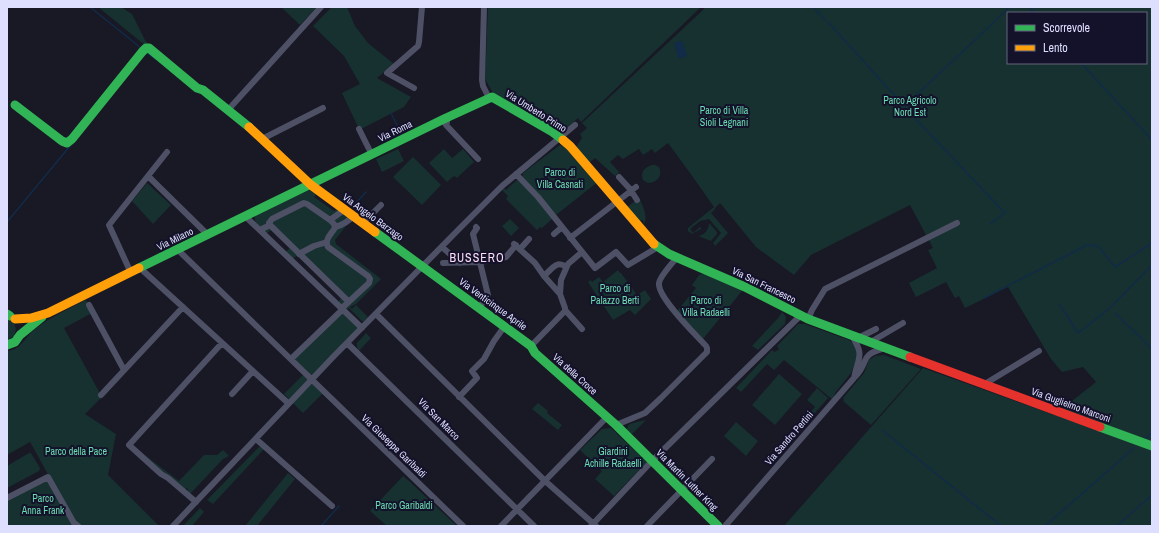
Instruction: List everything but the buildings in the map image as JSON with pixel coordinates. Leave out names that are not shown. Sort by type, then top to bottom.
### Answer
[{"type":"street","points":[[228,110],[321,7]]},
{"type":"street","points":[[414,88],[387,73],[418,46],[422,7]]},
{"type":"street","points":[[484,7],[482,80],[483,86],[489,98]]},
{"type":"street","name":"Via Angelo Barzago","points":[[15,104],[63,142],[67,143],[72,139],[142,52],[147,48],[150,49],[228,110],[262,139],[311,185],[422,266]]},
{"type":"street","name":"Via Roma","points":[[311,185],[489,98]]},
{"type":"street","name":"Via Umberto Primo","points":[[489,98],[494,98],[525,116],[570,146],[618,200],[653,243],[677,257]]},
{"type":"street","points":[[262,139],[322,108]]},
{"type":"street","points":[[446,118],[447,122],[444,123],[478,159]]},
{"type":"street","points":[[173,526],[256,439],[288,403],[502,186],[575,125]]},
{"type":"street","points":[[359,129],[372,155]]},
{"type":"street","points":[[131,273],[109,225],[167,152]]},
{"type":"street","points":[[516,174],[538,197],[595,268],[616,252],[628,265],[658,247]]},
{"type":"street","points":[[148,176],[208,235]]},
{"type":"street","points":[[619,177],[634,189],[637,200]]},
{"type":"street","name":"Via Milano","points":[[10,316],[31,318],[48,313],[311,185]]},
{"type":"street","points":[[570,238],[634,189]]},
{"type":"street","points":[[260,230],[270,225],[269,223],[272,220],[304,203],[330,220],[335,227]]},
{"type":"street","points":[[363,223],[380,205]]},
{"type":"street","points":[[330,220],[344,210]]},
{"type":"street","points":[[246,216],[362,328]]},
{"type":"street","points":[[291,359],[369,283],[370,278],[328,247],[327,241],[335,227],[348,222],[353,216]]},
{"type":"street","points":[[376,314],[544,480],[593,525],[652,461],[812,310],[825,289],[957,223]]},
{"type":"street","points":[[270,225],[349,302]]},
{"type":"street","points":[[476,226],[477,228],[473,234],[488,295],[479,308]]},
{"type":"street","points":[[554,234],[562,227]]},
{"type":"street","points":[[443,263],[480,262],[506,257],[517,246],[530,239]]},
{"type":"street","points":[[288,257],[297,252],[327,242]]},
{"type":"street","points":[[517,246],[535,263],[544,276],[560,291]]},
{"type":"street","points":[[442,247],[460,263]]},
{"type":"street","name":"Via Giuseppe Garibaldi","points":[[178,250],[463,526]]},
{"type":"street","points":[[582,252],[569,262],[566,267],[562,277],[560,291],[565,310],[582,329]]},
{"type":"street","points":[[616,425],[645,413],[706,354],[707,347],[676,313],[663,296],[658,285],[677,257]]},
{"type":"street","name":"Via San Francesco","points":[[677,257],[744,287],[804,317]]},
{"type":"street","points":[[544,276],[558,264],[562,264],[566,267]]},
{"type":"street","name":"Via Venticinque Aprile","points":[[422,266],[531,346]]},
{"type":"street","points":[[140,268],[288,403]]},
{"type":"street","points":[[314,282],[321,275]]},
{"type":"street","points":[[90,305],[124,370]]},
{"type":"street","points":[[101,395],[183,307]]},
{"type":"street","points":[[531,346],[565,310]]},
{"type":"street","name":"Via Milano","points":[[7,345],[15,341],[34,323],[48,313]]},
{"type":"street","name":"Via Milano","points":[[10,316],[20,325],[20,335]]},
{"type":"street","name":"Via Guglielmo Marconi","points":[[804,317],[983,385],[1152,446]]},
{"type":"street","points":[[863,358],[869,351],[868,342],[903,323]]},
{"type":"street","points":[[460,397],[477,378],[472,371],[484,359],[504,326]]},
{"type":"street","points":[[863,358],[860,354],[855,337],[876,329]]},
{"type":"street","points":[[196,502],[168,478],[160,474],[129,445],[222,343]]},
{"type":"street","name":"Via San Marco","points":[[347,343],[534,526]]},
{"type":"street","name":"Via della Croce","points":[[531,346],[535,353],[607,417]]},
{"type":"street","points":[[863,358],[873,352],[885,348]]},
{"type":"street","points":[[983,385],[1039,351]]},
{"type":"street","name":"Via Sandro Pertini","points":[[725,526],[859,372],[863,358]]},
{"type":"street","points":[[232,394],[253,371]]},
{"type":"street","points":[[500,526],[607,417]]},
{"type":"street","name":"Via Martin Luther King","points":[[607,417],[718,526]]},
{"type":"street","points":[[256,439],[332,506]]},
{"type":"street","points":[[647,526],[712,459]]},
{"type":"street","points":[[7,498],[48,477],[74,522],[78,526]]},
{"type":"green space","points":[[98,7],[121,7],[132,14],[148,44],[146,46]]},
{"type":"green space","points":[[281,7],[317,7],[300,25]]},
{"type":"green space","points":[[332,7],[347,7],[355,26],[368,43],[394,64],[377,78],[411,97],[404,107],[361,129],[359,129],[342,93],[360,84],[344,56],[313,26]]},
{"type":"green space","points":[[488,7],[701,7],[581,122],[578,118],[567,128],[558,132],[493,93],[485,79]]},
{"type":"green space","name":"Parco Agricolo Nord Est","points":[[703,7],[1152,7],[1152,526],[784,526],[923,368],[1054,415],[1096,382],[1083,367],[1062,372],[1051,359],[1008,287],[965,308],[959,296],[955,298],[946,282],[916,297],[909,283],[937,268],[928,250],[933,248],[910,205],[811,255],[794,275],[756,247],[720,203],[711,213],[728,233],[715,246],[713,243],[721,233],[709,219],[700,221],[690,229],[693,233],[700,227],[701,229],[692,234],[688,231],[688,228],[714,207],[668,143],[655,153],[652,149],[643,155],[639,149],[623,159],[618,155],[610,162],[619,172],[615,176],[595,158],[589,163],[576,147],[582,138],[580,134],[587,128],[582,123],[704,9]]},
{"type":"green space","name":"Parco di Villa Casnati","points":[[560,145],[566,146],[599,181],[556,215],[522,179],[523,173]]},
{"type":"green space","points":[[398,149],[404,161],[382,172],[376,159]]},
{"type":"green space","points":[[444,149],[452,158],[463,149],[474,162],[457,178],[454,176],[447,182],[429,163]]},
{"type":"green space","points":[[413,157],[441,185],[422,205],[393,177]]},
{"type":"green space","points":[[651,165],[659,167],[660,176],[654,182],[648,183],[643,180],[642,173]]},
{"type":"green space","points":[[519,178],[553,218],[542,228],[540,227],[537,230],[506,199],[508,196],[500,188],[502,186],[506,190]]},
{"type":"green space","points":[[147,183],[171,205],[153,224],[132,201]]},
{"type":"green space","points":[[312,189],[318,192],[314,197],[334,211],[339,207],[353,217],[335,240],[336,244],[381,279],[356,304],[350,307],[352,309],[356,305],[368,317],[363,322],[349,308],[345,311],[337,304],[341,298],[297,255],[292,261],[284,253],[290,248],[271,230],[265,235],[255,221],[255,215]]},
{"type":"green space","points":[[639,198],[645,214],[644,224],[643,220],[639,221],[627,207]]},
{"type":"green space","points":[[510,219],[519,228],[511,236],[502,226]]},
{"type":"green space","points":[[710,224],[717,232],[711,241],[698,236],[707,230]]},
{"type":"green space","name":"Parco di Palazzo Berti","points":[[618,270],[637,295],[645,290],[651,299],[635,315],[630,310],[613,320],[588,282],[591,280],[592,282],[599,277],[603,282]]},
{"type":"green space","name":"Parco di Villa Radaelli","points":[[706,273],[742,291],[703,339],[677,311],[696,288],[692,285],[699,275]]},
{"type":"green space","name":"Parco della Pace","points":[[86,300],[92,313],[64,328],[102,397],[85,414],[116,434],[108,475],[159,526],[7,526],[7,497],[49,476],[30,442],[7,455],[7,351],[17,348],[40,325]]},
{"type":"green space","points":[[342,310],[361,328],[311,380],[323,393],[303,413],[284,394],[305,373],[292,359]]},
{"type":"green space","points":[[782,312],[786,317],[785,324],[758,350],[752,346],[779,317]]},
{"type":"green space","points":[[7,319],[14,323],[16,329],[14,336],[7,340]]},
{"type":"green space","points":[[798,324],[805,324],[849,340],[854,344],[858,355],[851,373],[835,393],[833,400],[784,360],[774,370],[767,364],[741,392],[736,388],[772,350],[775,352],[779,349],[777,346]]},
{"type":"green space","points":[[366,333],[371,338],[359,351],[357,343]]},
{"type":"green space","points":[[884,355],[921,369],[871,425],[843,401],[843,398],[864,373],[869,360],[875,356]]},
{"type":"green space","points":[[779,374],[802,394],[775,425],[752,405]]},
{"type":"green space","points":[[817,388],[828,398],[793,438],[790,435],[815,407],[807,400]]},
{"type":"green space","points":[[538,403],[548,411],[547,413],[562,425],[558,430],[532,409]]},
{"type":"green space","points":[[646,420],[632,434],[627,430],[630,424]]},
{"type":"green space","points":[[736,422],[758,441],[746,456],[724,436]]},
{"type":"green space","name":"Giardini Achille Radaelli","points":[[611,428],[647,462],[614,496],[595,479],[602,471],[580,450],[602,429]]},
{"type":"green space","points":[[133,446],[179,481],[204,455],[217,455],[223,450],[229,456],[223,459],[190,494],[187,491],[187,488],[185,490],[181,488]]},
{"type":"green space","points":[[259,447],[264,449],[213,504],[207,500]]},
{"type":"green space","points":[[31,453],[40,468],[39,471],[7,488],[7,466]]},
{"type":"green space","points":[[288,473],[295,479],[257,526],[245,526]]},
{"type":"green space","name":"Parco Garibaldi","points":[[403,476],[457,526],[387,526],[370,511]]},
{"type":"green space","points":[[200,508],[204,512],[192,526],[183,526]]},
{"type":"water","points":[[682,41],[687,56],[679,59],[674,43]]},
{"type":"waterway","points":[[90,7],[141,48]]},
{"type":"waterway","points":[[813,7],[825,20]]},
{"type":"waterway","points":[[910,101],[1010,7]]},
{"type":"waterway","points":[[1029,7],[1034,12]]},
{"type":"waterway","points":[[828,22],[905,107]]},
{"type":"waterway","points":[[147,53],[155,59]]},
{"type":"waterway","points":[[1082,64],[1152,140]]},
{"type":"waterway","points":[[391,113],[402,135]]},
{"type":"waterway","points":[[911,114],[1005,213],[990,224]]},
{"type":"waterway","points":[[7,222],[70,146]]},
{"type":"waterway","points":[[353,206],[366,192]]},
{"type":"waterway","points":[[984,298],[1087,245],[1098,246],[1115,267],[1152,243]]},
{"type":"waterway","points":[[1060,305],[1078,333],[1110,308],[1152,265]]},
{"type":"waterway","points":[[1115,313],[1152,349]]},
{"type":"waterway","points":[[882,430],[1001,526]]},
{"type":"waterway","points":[[1145,439],[1152,432]]},
{"type":"waterway","points":[[1045,526],[1134,448]]},
{"type":"waterway","points":[[1117,526],[1152,495]]},
{"type":"waterway","points":[[321,526],[339,506]]},
{"type":"traffic: fast","points":[[15,105],[62,141],[67,143],[72,139],[142,52],[146,48],[149,48],[197,88],[203,90],[249,127]]},
{"type":"traffic: fast","points":[[139,268],[492,97],[551,131],[563,140]]},
{"type":"traffic: fast","points":[[375,232],[531,346],[535,353],[616,425],[718,526]]},
{"type":"traffic: fast","points":[[654,244],[669,254],[745,287],[808,319],[910,357]]},
{"type":"traffic: fast","points":[[7,345],[15,342],[20,335],[42,317]]},
{"type":"traffic: fast","points":[[1100,427],[1152,446]]},
{"type":"traffic: slow","points":[[249,127],[311,185],[375,232]]},
{"type":"traffic: slow","points":[[563,140],[570,146],[654,244]]},
{"type":"traffic: slow","points":[[15,319],[31,318],[48,313],[139,268]]},
{"type":"traffic: jam","points":[[910,357],[1100,427]]},
{"type":"district","name":"BUSSERO","points":[[477,258]]},
{"type":"park label","name":"Parco di Villa Sioli Legnani","points":[[724,116]]},
{"type":"park label","name":"Parco Anna Frank","points":[[43,504]]}]
